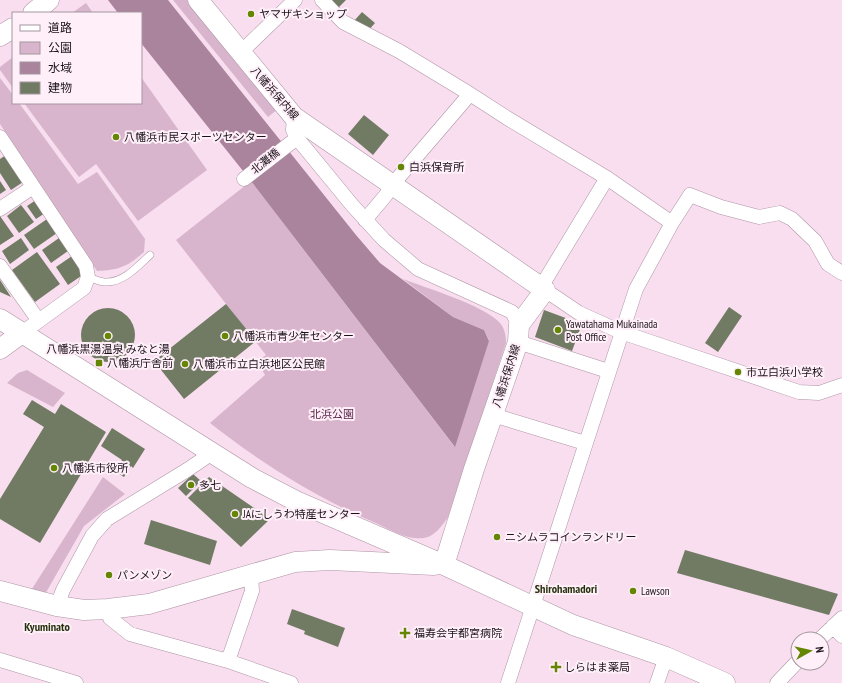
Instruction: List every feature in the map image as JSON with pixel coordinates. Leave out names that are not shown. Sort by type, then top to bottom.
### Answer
[{"type":"main road","points":[[34,12],[49,0]]},
{"type":"main road","name":"八幡浜保内線","points":[[198,0],[294,117],[543,289],[519,334],[444,565]]},
{"type":"main road","points":[[0,36],[12,29]]},
{"type":"main road","points":[[0,319],[252,478],[298,502],[444,565],[573,625],[666,657],[725,683]]},
{"type":"main road","points":[[0,349],[22,333]]},
{"type":"main road","points":[[0,590],[57,606],[84,610],[108,610],[149,604],[295,562],[330,560],[444,565]]},
{"type":"street","points":[[241,52],[295,0]]},
{"type":"street","points":[[322,0],[343,22],[399,51],[470,94],[506,118],[607,178],[672,223]]},
{"type":"street","points":[[365,220],[386,195],[392,185],[470,94]]},
{"type":"street","points":[[294,117],[292,141],[384,240],[418,269],[512,312],[519,334],[608,371]]},
{"type":"street","points":[[0,137],[86,266],[88,277],[84,288],[22,333]]},
{"type":"street","name":"北灘橋","points":[[244,179],[292,141]]},
{"type":"street","points":[[607,178],[543,289],[579,314],[621,332],[799,392],[819,393],[842,385]]},
{"type":"street","points":[[0,209],[33,187]]},
{"type":"street","points":[[508,683],[608,371],[636,289],[672,223],[690,195],[720,207],[759,217],[780,213],[792,219],[815,241],[828,264],[842,273]]},
{"type":"street","points":[[0,266],[39,321]]},
{"type":"street","points":[[493,415],[585,443]]},
{"type":"street","points":[[57,606],[63,590],[92,536],[107,519],[212,453]]},
{"type":"street","points":[[228,661],[252,591],[251,575]]},
{"type":"street","points":[[108,610],[110,618],[130,634],[228,661],[291,683]]},
{"type":"street","points":[[830,632],[839,626]]},
{"type":"street","points":[[657,683],[666,657]]},
{"type":"street","points":[[0,660],[76,683]]},
{"type":"street","points":[[777,683],[790,669]]},
{"type":"lane","points":[[88,277],[105,283],[117,281],[131,272],[150,255]]},
{"type":"green space","points":[[173,0],[187,0],[278,109],[268,117]]},
{"type":"green space","points":[[86,3],[92,12],[73,12]]},
{"type":"green space","points":[[12,58],[12,87],[0,70],[0,67]]},
{"type":"green space","points":[[0,78],[12,94],[12,104],[20,104],[78,184],[97,172],[145,239],[144,252],[133,261],[122,267],[111,270],[97,271],[0,124]]},
{"type":"green space","name":"八幡浜市民スポーツセンター","points":[[142,78],[207,170],[138,221],[96,164],[79,177],[25,104],[142,104]]},
{"type":"green space","name":"北浜公園","points":[[251,181],[454,446],[489,340],[484,330],[453,317],[403,279],[468,303],[491,316],[503,327],[506,343],[448,517],[441,527],[432,535],[424,538],[412,538],[395,532],[333,503],[270,466],[210,423],[265,375],[257,361],[266,355],[176,240]]},
{"type":"green space","points":[[27,370],[65,393],[53,407],[7,383],[18,373]]},
{"type":"green space","points":[[103,477],[125,494],[84,526],[44,596],[30,592]]},
{"type":"water","points":[[108,0],[168,0],[380,263],[453,317],[484,330],[489,341],[455,447],[251,181],[142,44],[142,12],[117,12]]},
{"type":"building","points":[[330,0],[346,0],[338,8]]},
{"type":"building","points":[[362,12],[375,23],[367,32],[354,21]]},
{"type":"building","points":[[364,115],[389,135],[373,155],[348,134]]},
{"type":"building","points":[[6,155],[23,182],[11,190],[0,173],[0,159]]},
{"type":"building","points":[[0,181],[6,190],[0,194]]},
{"type":"building","points":[[36,200],[45,213],[36,219],[27,206]]},
{"type":"building","points":[[21,205],[34,222],[19,233],[7,216]]},
{"type":"building","points":[[0,216],[14,236],[0,245]]},
{"type":"building","points":[[47,219],[57,233],[34,249],[24,235]]},
{"type":"building","points":[[21,238],[29,250],[10,264],[2,251]]},
{"type":"building","points":[[59,238],[68,251],[51,263],[42,250]]},
{"type":"building","points":[[37,252],[60,284],[35,302],[12,270]]},
{"type":"building","points":[[72,256],[84,274],[68,285],[56,267]]},
{"type":"building","points":[[0,280],[11,297],[0,292]]},
{"type":"building","points":[[226,304],[256,341],[184,399],[154,361]]},
{"type":"building","points":[[729,307],[742,316],[718,352],[705,343]]},
{"type":"building","name":"八幡浜黒湯温泉 みなと湯","points":[[103,308],[113,308],[123,312],[131,320],[135,330],[135,340],[131,350],[123,358],[113,362],[103,362],[93,358],[85,350],[81,340],[81,330],[85,320],[93,312]]},
{"type":"building","points":[[544,310],[582,324],[572,351],[535,337]]},
{"type":"building","points":[[32,400],[55,414],[61,404],[106,432],[40,543],[0,519],[0,499],[44,427],[23,414]]},
{"type":"building","points":[[112,428],[145,449],[133,468],[131,466],[124,477],[115,471],[122,460],[101,446]]},
{"type":"building","points":[[193,474],[201,481],[186,496],[178,488]]},
{"type":"building","points":[[209,477],[270,519],[241,547],[188,498]]},
{"type":"building","points":[[151,520],[217,541],[210,565],[144,544]]},
{"type":"building","points":[[685,550],[838,594],[829,615],[677,573]]},
{"type":"building","points":[[292,609],[345,628],[338,647],[304,634],[305,631],[287,624]]},
{"type":"place","name":"ヤマザキショップ","points":[[251,14]]},
{"type":"place","name":"八幡浜市民スポーツセンター","points":[[116,137]]},
{"type":"place","name":"白浜保育所","points":[[401,167]]},
{"type":"place","name":"Yawatahama Mukainada Post Office","points":[[558,330]]},
{"type":"place","name":"八幡浜黒湯温泉 みなと湯","points":[[108,336]]},
{"type":"place","name":"八幡浜市青少年センター","points":[[225,336]]},
{"type":"place","name":"八幡浜庁舎前","points":[[99,363]]},
{"type":"place","name":"八幡浜市立白浜地区公民館","points":[[185,364]]},
{"type":"place","name":"市立白浜小学校","points":[[738,372]]},
{"type":"place","name":"八幡浜市役所","points":[[54,468]]},
{"type":"place","name":"多七","points":[[191,485]]},
{"type":"place","name":"JAにしうわ特産センター","points":[[235,514]]},
{"type":"place","name":"ニシムラコインランドリー","points":[[497,537]]},
{"type":"place","name":"パンメゾン","points":[[109,575]]},
{"type":"place","name":"Lawson","points":[[633,591]]},
{"type":"place","name":"福寿会宇都宮病院","points":[[405,633]]},
{"type":"place","name":"しらはま薬局","points":[[556,667]]},
{"type":"district","name":"Shirohamadori","points":[[566,588]]},
{"type":"district","name":"Kyuminato","points":[[47,626]]}]
